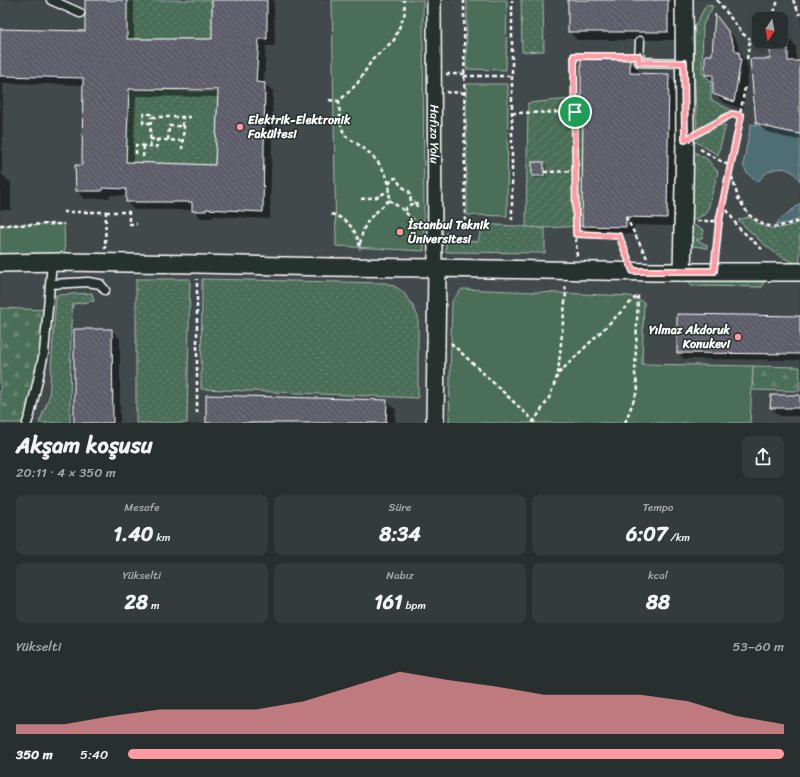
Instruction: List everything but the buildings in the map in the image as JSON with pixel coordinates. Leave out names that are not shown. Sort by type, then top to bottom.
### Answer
[{"type":"street","name":"Hafıza Yolu","points":[[434,0],[436,268]]},
{"type":"street","points":[[682,272],[685,140],[684,0]]},
{"type":"street","points":[[0,263],[52,262],[197,264],[563,271],[800,272]]},
{"type":"street","points":[[435,423],[436,268]]},
{"type":"lane","points":[[51,0],[80,13]]},
{"type":"lane","points":[[640,41],[639,62],[684,63]]},
{"type":"lane","points":[[27,423],[44,352],[52,262]]},
{"type":"lane","points":[[51,284],[88,282],[100,284],[104,290]]},
{"type":"path","points":[[329,100],[339,101],[357,84],[372,60],[394,40],[404,16],[404,0]]},
{"type":"path","points":[[464,0],[465,220]]},
{"type":"path","points":[[512,0],[512,220]]},
{"type":"path","points":[[717,0],[743,34],[750,38],[748,59]]},
{"type":"path","points":[[774,12],[778,0]]},
{"type":"path","points":[[793,0],[800,15]]},
{"type":"path","points":[[576,242],[574,56],[639,56]]},
{"type":"path","points":[[458,74],[512,76]]},
{"type":"path","points":[[714,271],[719,221],[741,116],[745,87]]},
{"type":"path","points":[[458,93],[464,93]]},
{"type":"path","points":[[339,101],[340,121],[345,136],[365,149],[378,162],[387,176],[390,190],[389,200],[369,218],[363,230],[360,244]]},
{"type":"path","points":[[512,113],[575,112]]},
{"type":"path","points":[[150,146],[151,122],[151,114],[144,114],[144,122],[151,122]]},
{"type":"path","points":[[685,140],[732,114],[741,116]]},
{"type":"path","points":[[182,149],[184,126],[182,126],[183,116]]},
{"type":"path","points":[[151,117],[192,116]]},
{"type":"path","points":[[168,140],[169,126],[182,126]]},
{"type":"path","points":[[150,139],[182,141]]},
{"type":"path","points":[[136,154],[136,145],[156,147],[157,139]]},
{"type":"path","points":[[685,140],[726,164],[731,165]]},
{"type":"path","points":[[143,157],[144,146]]},
{"type":"path","points":[[730,170],[738,198],[749,215],[764,225],[776,227],[800,221]]},
{"type":"path","points":[[544,172],[575,171]]},
{"type":"path","points":[[389,185],[392,179],[396,178],[401,186],[409,192],[411,201],[419,206],[411,204],[406,208],[405,212]]},
{"type":"path","points":[[361,199],[377,198],[390,190]]},
{"type":"path","points":[[389,200],[405,212],[435,241]]},
{"type":"path","points":[[723,204],[738,227],[764,251]]},
{"type":"path","points":[[63,212],[129,212],[129,224],[137,224]]},
{"type":"path","points":[[105,243],[106,212]]},
{"type":"path","points":[[331,214],[337,215],[353,228],[359,238],[360,250]]},
{"type":"path","points":[[626,217],[654,272]]},
{"type":"path","points":[[682,221],[719,221]]},
{"type":"path","points":[[0,225],[64,224]]},
{"type":"path","points":[[576,234],[619,236],[633,271]]},
{"type":"path","points":[[197,264],[197,413]]},
{"type":"path","points":[[531,423],[534,422],[549,398],[558,374],[566,292],[563,271]]},
{"type":"path","points":[[558,374],[638,295],[635,374],[638,389],[625,423]]},
{"type":"path","points":[[449,341],[534,422],[538,423]]},
{"type":"shaded area","name":"İstanbul Teknik Üniversitesi","points":[[0,0],[800,0],[800,423],[0,423]]},
{"type":"green space","points":[[127,0],[212,0],[212,39],[127,39]]},
{"type":"green space","points":[[332,0],[423,0],[424,251],[336,246]]},
{"type":"green space","points":[[467,0],[507,0],[506,70],[466,69]]},
{"type":"green space","points":[[521,0],[543,0],[544,51],[522,52]]},
{"type":"green space","points":[[706,5],[713,6],[703,25],[702,73],[711,81],[711,100],[731,110],[731,114],[697,133],[694,66],[695,26]]},
{"type":"green space","points":[[466,84],[508,84],[507,216],[467,215]]},
{"type":"green space","points":[[129,89],[218,92],[215,165],[126,162]]},
{"type":"green space","points":[[581,98],[581,108],[590,109],[589,121],[583,121],[582,166],[590,166],[582,226],[545,228],[526,227],[528,103]]},
{"type":"green space","points":[[726,125],[718,155],[694,141],[694,138],[714,126]]},
{"type":"green space","points":[[694,152],[707,159],[718,172],[707,213],[692,221]]},
{"type":"green space","points":[[749,217],[762,225],[773,228],[785,227],[800,222],[800,263],[792,262],[775,253],[738,220]]},
{"type":"green space","points":[[64,224],[65,257],[0,256],[0,225]]},
{"type":"green space","points":[[482,224],[545,228],[545,253],[446,252],[446,232],[455,239],[478,242]]},
{"type":"green space","points":[[691,224],[704,230],[702,238],[696,240],[707,245],[707,248],[693,246]]},
{"type":"green space","points":[[136,279],[190,279],[187,423],[136,423]]},
{"type":"green space","points":[[202,279],[386,283],[396,287],[403,292],[412,304],[418,317],[418,398],[201,389]]},
{"type":"green space","points":[[689,281],[764,282],[762,287],[691,286]]},
{"type":"green space","points":[[462,289],[630,296],[644,302],[642,364],[753,366],[750,423],[449,423],[452,301]]},
{"type":"green space","points":[[92,293],[94,301],[73,304],[71,324],[70,423],[39,423],[49,398],[56,295]]},
{"type":"green space","points":[[0,308],[48,310],[27,423],[0,423]]},
{"type":"green space","points":[[753,366],[800,367],[800,391],[752,390]]},
{"type":"water","points":[[751,124],[800,135],[800,181],[791,171],[779,168],[767,172],[758,182],[747,173],[743,165]]},
{"type":"water","points":[[800,203],[800,219],[789,223],[776,225],[781,218]]},
{"type":"place","name":"Elektrik-Elektronik Fakültesi","points":[[240,127]]},
{"type":"place","name":"İstanbul Teknik Üniversitesi","points":[[400,232]]},
{"type":"place","name":"Yılmaz Akdoruk Konukevi","points":[[738,337]]},
{"type":"route","points":[[574,56],[639,56],[639,62],[684,63],[685,140],[732,114],[741,116],[719,221],[714,271],[633,271],[619,236],[576,234],[575,112],[574,56]]}]
